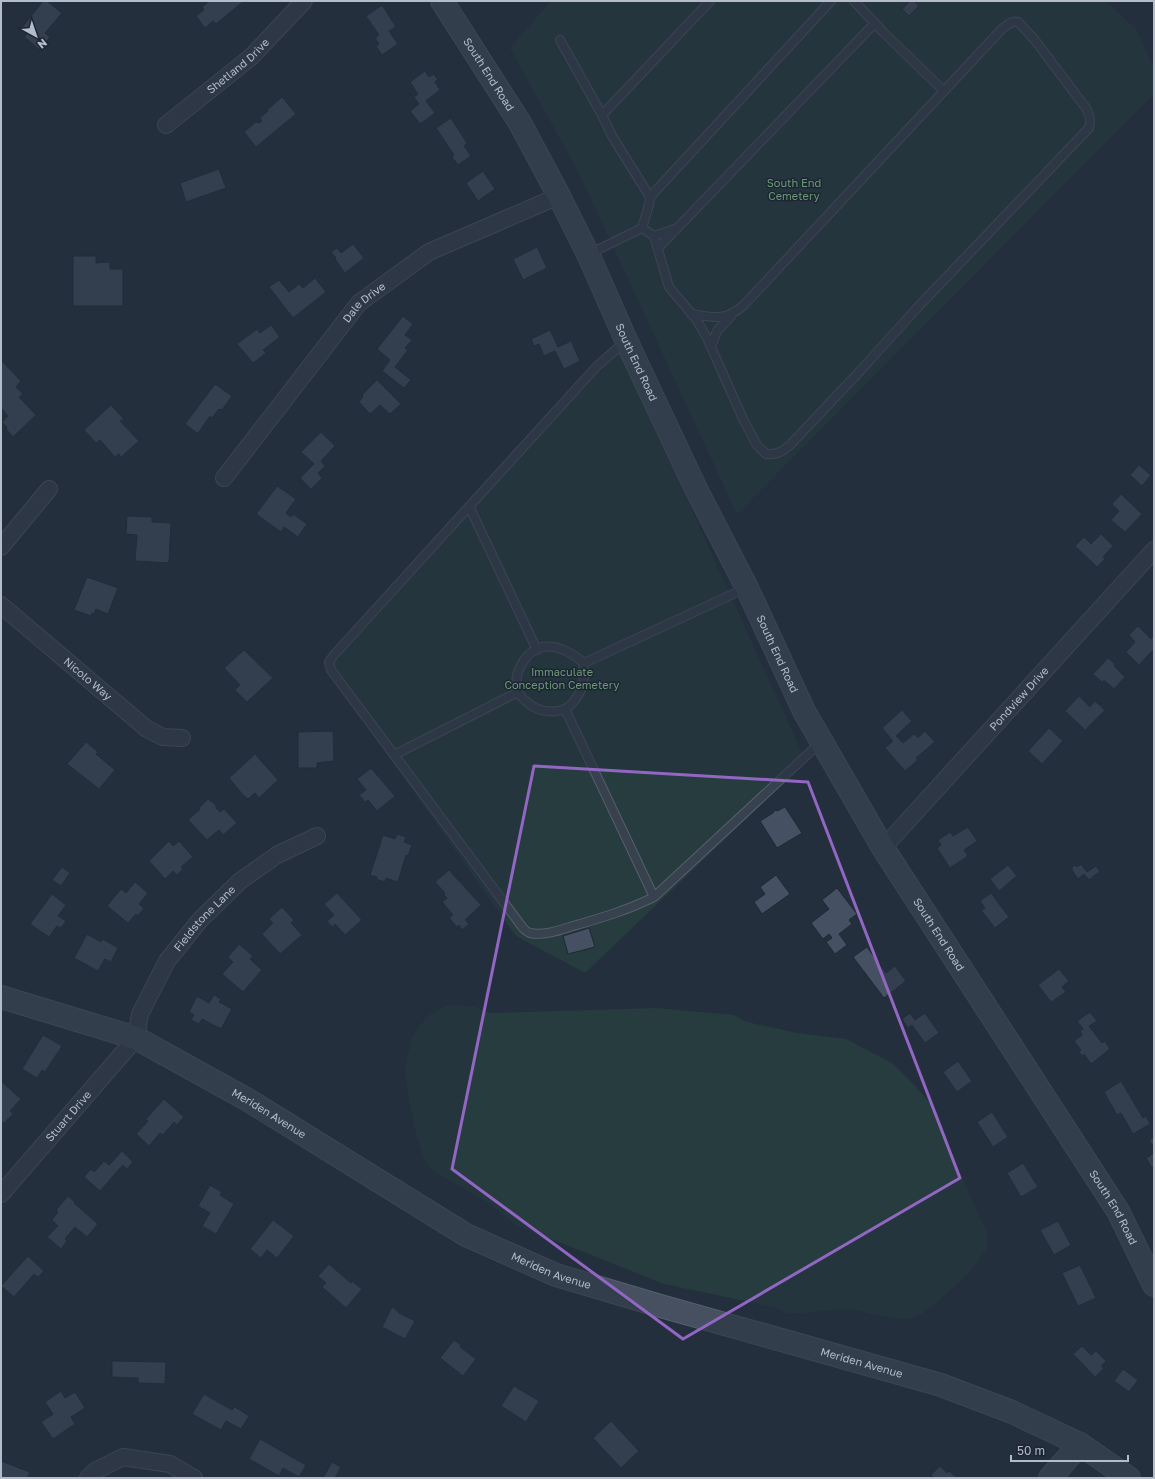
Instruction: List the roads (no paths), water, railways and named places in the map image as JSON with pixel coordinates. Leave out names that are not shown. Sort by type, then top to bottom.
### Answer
[{"type":"street","name":"Shetland Drive","points":[[166,125],[251,57],[304,1]]},
{"type":"street","name":"South End Road","points":[[442,1],[520,123],[559,196],[588,254],[626,340],[696,489],[747,588],[804,711],[821,742],[883,848],[1118,1211],[1154,1285]]},
{"type":"street","name":"Dale Drive","points":[[224,478],[359,303],[429,252],[559,196]]},
{"type":"street","points":[[1,547],[48,489]]},
{"type":"street","name":"Pondview Drive","points":[[883,848],[1154,550]]},
{"type":"street","name":"Nicolo Way","points":[[1,605],[147,729],[163,737],[182,738]]},
{"type":"street","name":"Fieldstone Lane","points":[[136,1038],[140,1014],[167,961],[200,920],[240,881],[277,855],[317,836]]},
{"type":"street","name":"Meriden Avenue","points":[[1,997],[136,1038],[248,1100],[466,1235],[556,1275],[940,1385],[1012,1412],[1080,1444],[1129,1478]]},
{"type":"street","name":"Stuart Drive","points":[[1,1194],[136,1038]]},
{"type":"street","points":[[1050,1478],[1080,1444]]},
{"type":"street","points":[[88,1478],[95,1470],[123,1457],[170,1464],[194,1478]]},
{"type":"lane","points":[[602,115],[710,1]]},
{"type":"lane","points":[[588,254],[642,228],[650,197],[831,1]]},
{"type":"lane","points":[[854,1],[916,65],[944,91]]},
{"type":"lane","points":[[642,228],[654,236],[669,287],[691,314],[707,338],[726,383],[757,445],[766,454],[774,455],[790,445],[1089,128],[1090,115],[1034,39],[1018,22],[1014,21],[1010,23],[1001,30],[753,295],[717,331],[711,347]]},
{"type":"lane","points":[[658,248],[875,23]]},
{"type":"lane","points":[[560,40],[602,115],[612,136],[650,197]]},
{"type":"lane","points":[[654,236],[678,228]]},
{"type":"lane","points":[[691,314],[714,318],[733,314]]},
{"type":"lane","points":[[626,340],[597,366],[330,660],[331,670],[484,878],[523,928],[529,932],[539,934],[557,931],[612,916],[654,897],[821,742]]},
{"type":"lane","points":[[469,506],[537,650]]},
{"type":"lane","points":[[584,663],[747,588]]},
{"type":"lane","points":[[541,647],[558,648],[584,663],[582,685],[575,701],[565,709],[554,712],[537,709],[527,702],[518,692],[518,670],[526,658],[541,647]]},
{"type":"lane","points":[[394,755],[518,692]]},
{"type":"lane","points":[[565,709],[654,897]]},
{"type":"park label","name":"South End Cemetery","points":[[794,189]]},
{"type":"park label","name":"Immaculate Conception Cemetery","points":[[562,678]]}]
